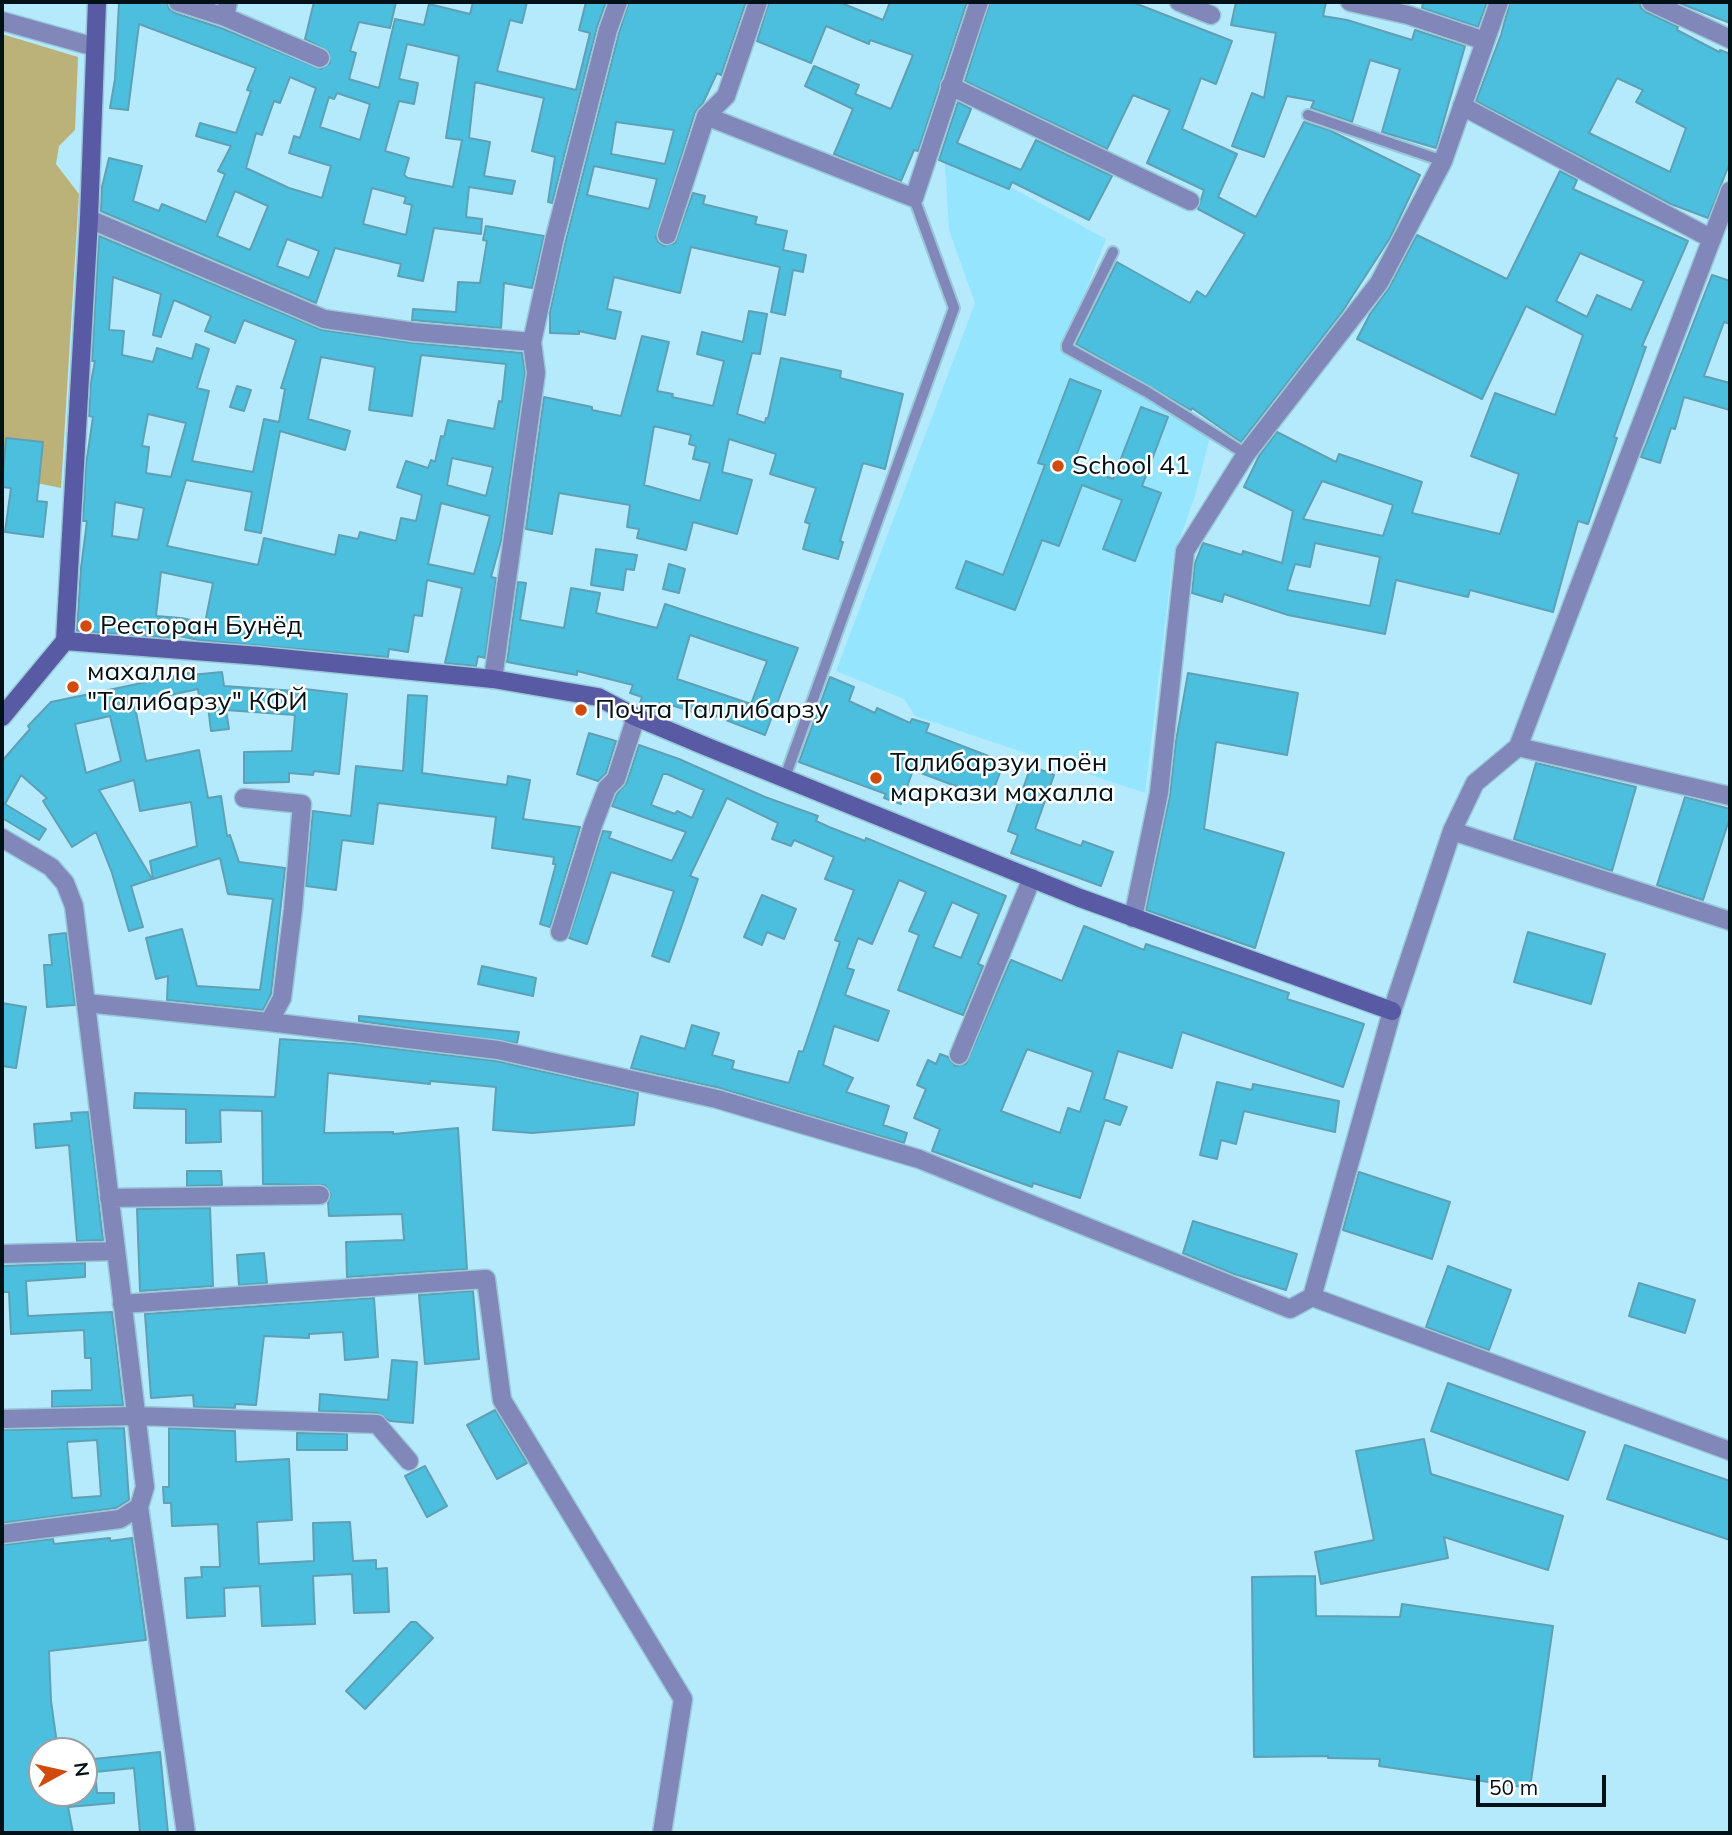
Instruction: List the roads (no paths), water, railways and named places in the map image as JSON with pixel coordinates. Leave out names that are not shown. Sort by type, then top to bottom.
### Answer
[{"type":"street","points":[[2,717],[65,641],[89,219],[97,2]]},
{"type":"street","points":[[177,2],[227,9],[320,58]]},
{"type":"street","points":[[493,679],[536,373],[532,342],[554,241],[608,30],[618,2]]},
{"type":"street","points":[[667,235],[706,116],[726,96],[758,2]]},
{"type":"street","points":[[706,116],[915,198],[979,2]]},
{"type":"street","points":[[1179,2],[1211,15]]},
{"type":"street","points":[[1350,2],[1408,15],[1485,41]]},
{"type":"street","points":[[1133,918],[1159,793],[1185,551],[1246,454],[1379,283],[1443,161],[1499,2]]},
{"type":"street","points":[[1651,2],[1730,39]]},
{"type":"street","points":[[2,21],[95,47]]},
{"type":"street","points":[[950,86],[1190,201]]},
{"type":"street","points":[[1462,106],[1712,239]]},
{"type":"street","points":[[86,1003],[498,1050],[716,1100],[919,1159],[1290,1309],[1312,1297],[1392,1011],[1452,831],[1475,783],[1518,747],[1730,191]]},
{"type":"street","points":[[89,219],[324,319],[532,342]]},
{"type":"street","points":[[65,641],[260,656],[493,679],[597,697],[636,717],[1133,918],[1392,1011]]},
{"type":"street","points":[[560,932],[593,825],[607,788],[616,779],[636,717]]},
{"type":"street","points":[[1518,747],[1730,796]]},
{"type":"street","points":[[244,798],[302,804],[282,998],[269,1022]]},
{"type":"street","points":[[1452,831],[1730,921]]},
{"type":"street","points":[[2,838],[51,867],[65,883],[74,906],[145,1487],[138,1507],[186,1833]]},
{"type":"street","points":[[959,1055],[1032,878]]},
{"type":"street","points":[[109,1198],[320,1195]]},
{"type":"street","points":[[2,1254],[116,1251]]},
{"type":"street","points":[[122,1304],[486,1279],[502,1400],[683,1699],[662,1833]]},
{"type":"street","points":[[1312,1297],[1730,1451]]},
{"type":"street","points":[[2,1419],[136,1416],[377,1424],[409,1461]]},
{"type":"street","points":[[2,1534],[120,1520],[138,1507]]},
{"type":"lane","points":[[1308,115],[1443,161]]},
{"type":"lane","points":[[785,777],[954,308],[915,198]]},
{"type":"lane","points":[[1113,252],[1067,348],[1147,391],[1246,454]]},
{"type":"place","name":"School 41","points":[[1058,466]]},
{"type":"place","name":"Ресторан Бунёд","points":[[86,626]]},
{"type":"place","name":"махалла \"Талибарзу\" КФЙ","points":[[73,687]]},
{"type":"place","name":"Почта Таллибарзу","points":[[581,710]]},
{"type":"place","name":"Талибарзуи поён маркази махалла","points":[[876,778]]}]
